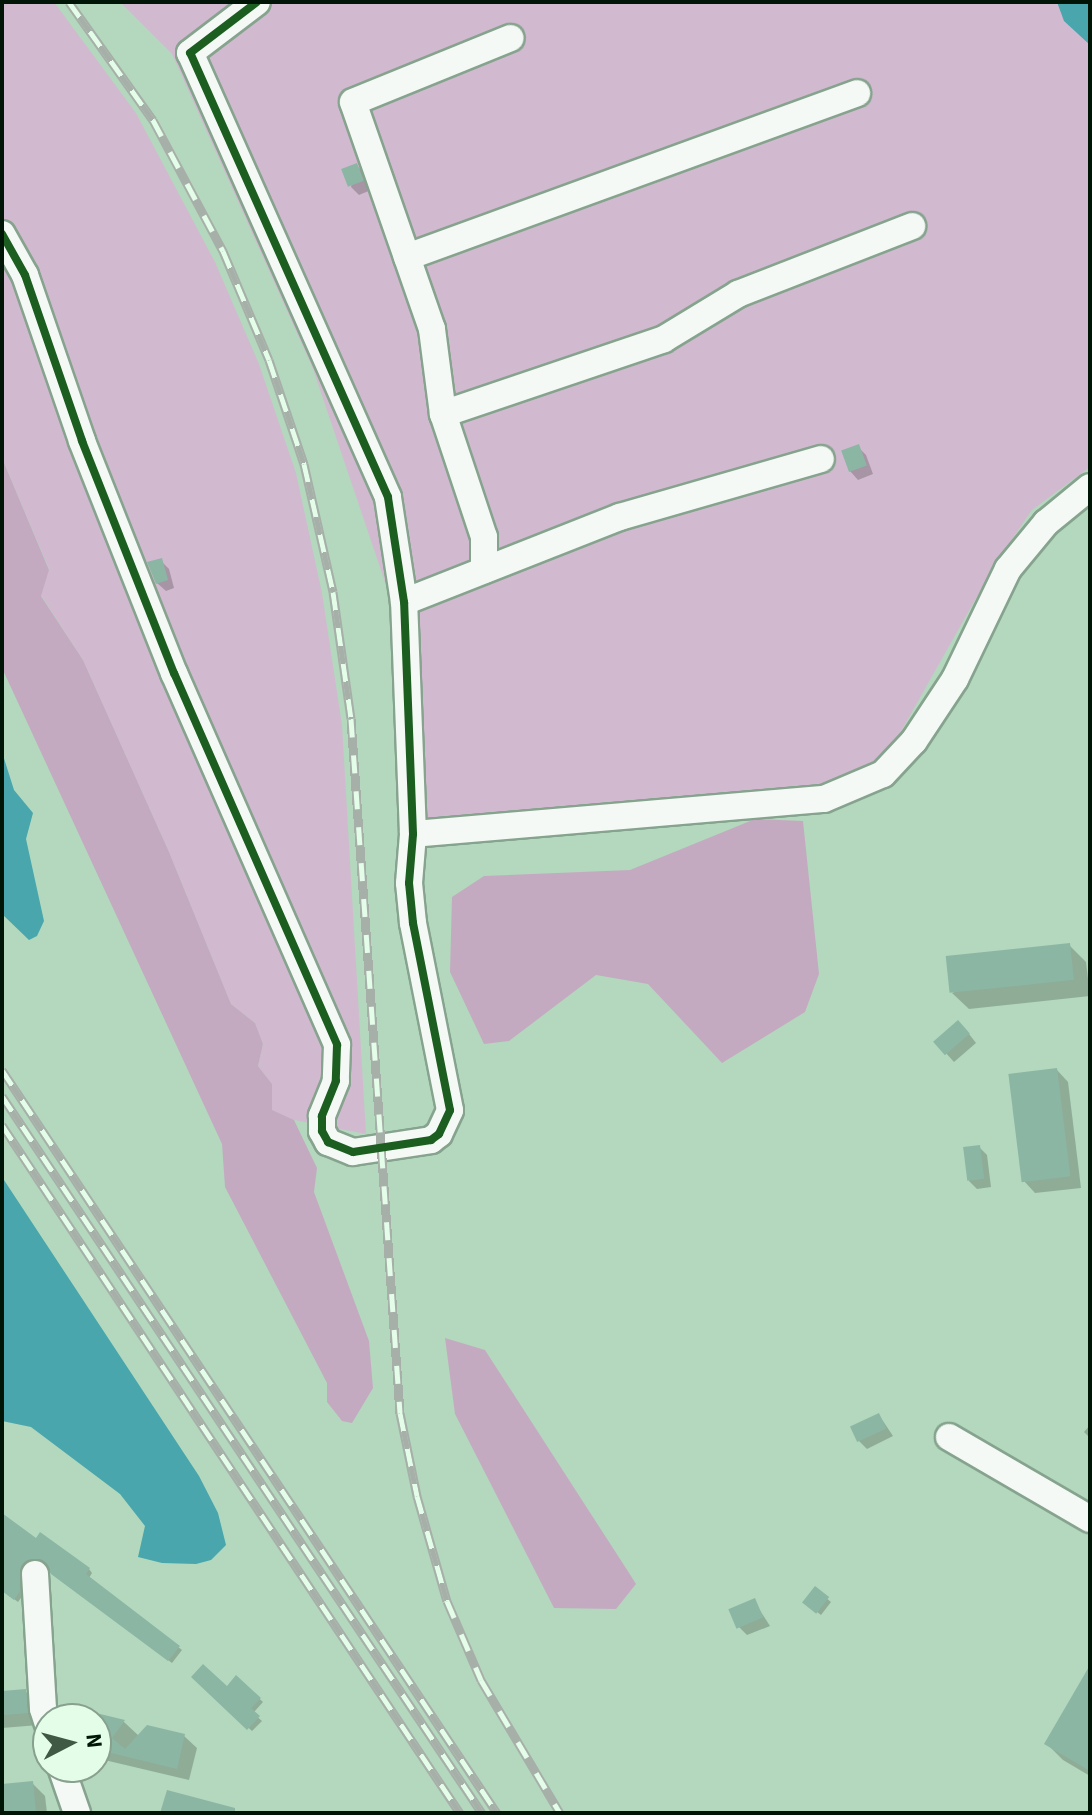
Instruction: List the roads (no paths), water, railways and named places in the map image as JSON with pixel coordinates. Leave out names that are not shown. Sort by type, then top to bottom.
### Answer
[{"type":"street","points":[[2,234],[25,275],[82,441],[174,673],[337,1045],[336,1081],[322,1116],[322,1131],[328,1142],[353,1152],[431,1140],[439,1134],[450,1110],[413,923],[409,883],[413,834],[404,602],[388,497],[190,53],[257,2]]},
{"type":"street","points":[[484,570],[484,537],[443,414],[432,329],[353,102],[511,38]]},
{"type":"street","points":[[407,257],[857,93]]},
{"type":"street","points":[[443,414],[664,339],[738,294],[912,226]]},
{"type":"street","points":[[404,602],[620,517],[821,459]]},
{"type":"street","points":[[413,834],[824,799],[883,774],[914,741],[955,679],[1008,569],[1046,523],[1090,487]]},
{"type":"street","points":[[949,1437],[1090,1519]]},
{"type":"street","points":[[35,1574],[43,1703]]},
{"type":"street","points":[[67,1783],[77,1813]]},
{"type":"water","points":[[1057,2],[1090,2],[1090,45],[1064,21]]},
{"type":"water","points":[[2,752],[14,790],[33,813],[26,839],[44,921],[37,936],[29,940],[2,914]]},
{"type":"water","points":[[2,1177],[199,1476],[218,1513],[226,1545],[211,1560],[196,1564],[162,1563],[138,1557],[145,1526],[120,1494],[31,1427],[2,1421]]},
{"type":"railway","points":[[69,2],[153,120],[223,251],[269,360],[304,464],[333,592],[351,719],[400,1413],[417,1496],[447,1601],[481,1680],[560,1813]]},
{"type":"railway","points":[[2,1070],[497,1813]]},
{"type":"railway","points":[[2,1096],[482,1813]]},
{"type":"railway","points":[[2,1125],[460,1813]]}]
